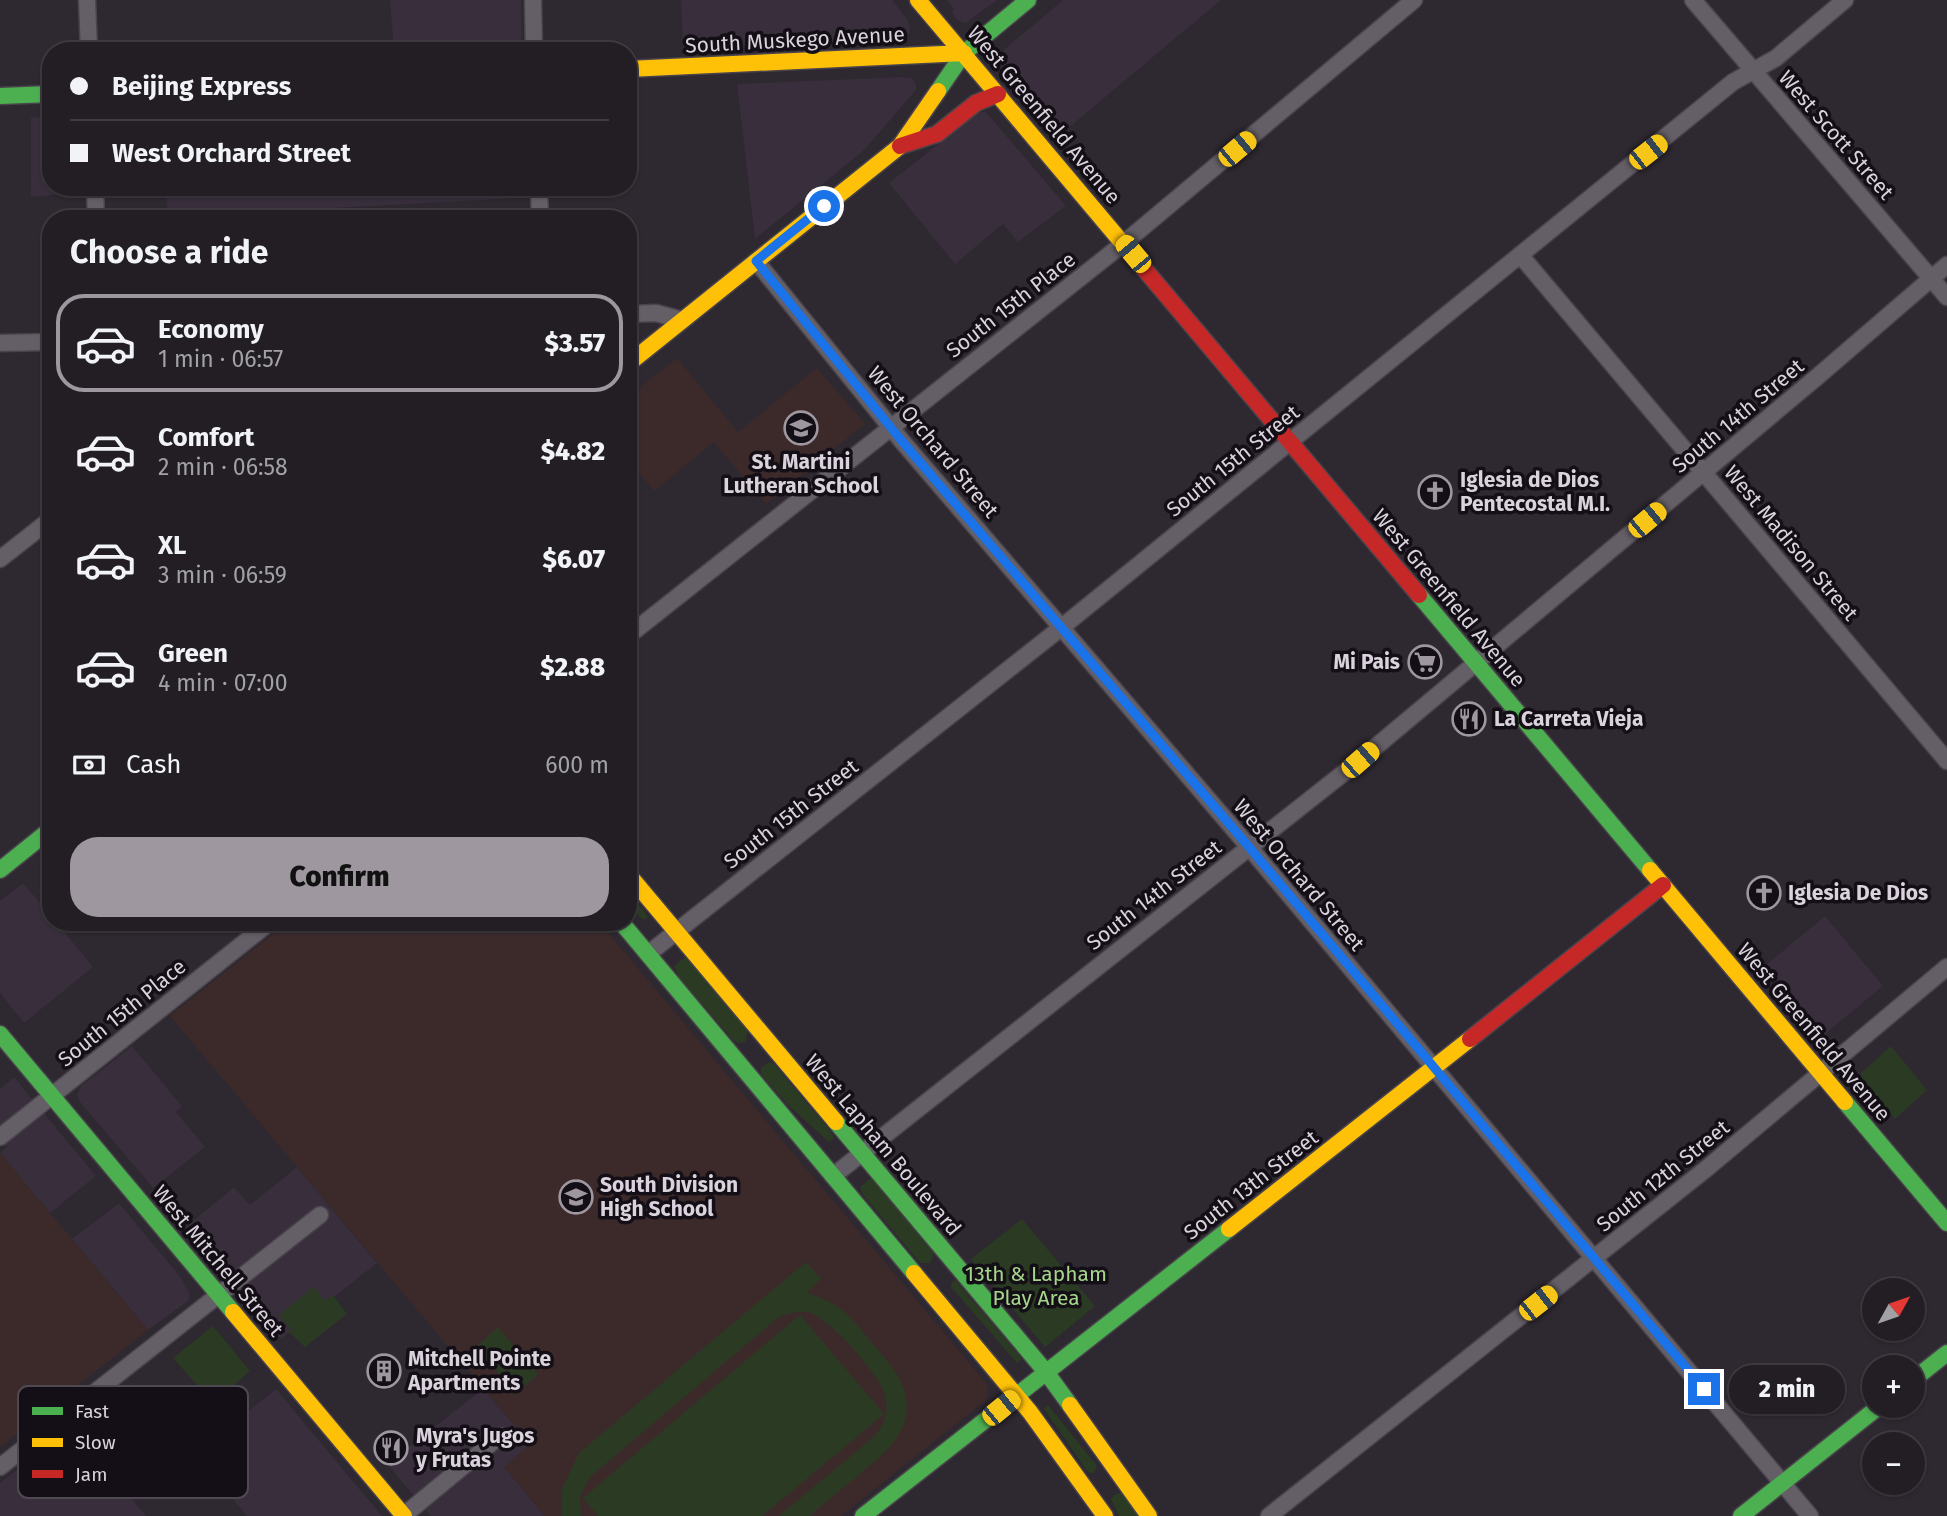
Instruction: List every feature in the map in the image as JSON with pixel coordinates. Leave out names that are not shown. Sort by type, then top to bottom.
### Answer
[{"type":"street","points":[[87,0],[89,42]]},
{"type":"street","points":[[533,0],[534,42]]},
{"type":"street","name":"West Greenfield Avenue","points":[[918,0],[1947,1223]]},
{"type":"street","points":[[637,357],[900,146],[964,53],[1028,0]]},
{"type":"street","name":"South 15th Place","points":[[637,629],[1124,243],[1415,0]]},
{"type":"street","name":"West Scott Street","points":[[1693,0],[1947,297]]},
{"type":"street","name":"South 15th Street","points":[[648,954],[1062,627],[1733,82],[1776,58],[1844,0]]},
{"type":"street","name":"South Muskego Avenue","points":[[637,69],[964,53]]},
{"type":"street","points":[[0,96],[42,94]]},
{"type":"street","points":[[900,146],[924,141],[957,121],[985,97],[998,94]]},
{"type":"street","name":"West Madison Street","points":[[1521,256],[1947,761]]},
{"type":"street","name":"West Orchard Street","points":[[756,261],[890,426],[1249,847],[1810,1516]]},
{"type":"street","name":"South 14th Street","points":[[833,1176],[1360,760],[1947,265]]},
{"type":"street","points":[[637,314],[656,313],[682,320]]},
{"type":"street","points":[[0,343],[42,342]]},
{"type":"street","points":[[0,559],[42,526]]},
{"type":"street","points":[[0,870],[42,836]]},
{"type":"street","name":"West Lapham Boulevard","points":[[637,885],[1046,1372],[1149,1516]]},
{"type":"street","name":"South 13th Street","points":[[863,1516],[1436,1069],[1663,885]]},
{"type":"street","name":"South 15th Place","points":[[0,1137],[259,931]]},
{"type":"street","points":[[629,931],[1017,1395],[1105,1516]]},
{"type":"street","name":"South 12th Street","points":[[1269,1516],[1594,1258],[1947,967]]},
{"type":"street","name":"West Mitchell Street","points":[[0,1034],[404,1516]]},
{"type":"street","points":[[103,1386],[320,1215]]},
{"type":"street","points":[[1925,1370],[1947,1353]]},
{"type":"street","points":[[1741,1516],[1864,1418]]},
{"type":"street","points":[[404,1516],[500,1436]]},
{"type":"street","points":[[0,1467],[18,1453]]},
{"type":"shaded area","points":[[390,0],[521,0],[522,42],[393,42]]},
{"type":"shaded area","points":[[681,0],[892,0],[907,19],[910,29],[909,33],[899,39],[683,48]]},
{"type":"shaded area","points":[[947,0],[997,0],[966,23],[957,20],[952,13],[954,9]]},
{"type":"shaded area","points":[[1063,0],[1221,0],[1060,135],[1001,65],[999,57]]},
{"type":"shaded area","points":[[912,78],[916,90],[873,140],[862,152],[755,239],[737,84]]},
{"type":"shaded area","points":[[985,111],[1066,206],[1018,242],[1003,224],[955,264],[889,183],[975,115]]},
{"type":"shaded area","points":[[42,117],[42,196],[31,197],[31,118]]},
{"type":"shaded area","points":[[167,196],[556,196],[298,210],[168,210]]},
{"type":"shaded area","name":"St. Martini Lutheran School","points":[[677,358],[738,432],[817,368],[865,424],[766,504],[714,442],[654,491],[637,470],[637,390]]},
{"type":"shaded area","points":[[23,883],[42,905],[42,931],[63,931],[93,967],[24,1023],[0,993],[0,901]]},
{"type":"shaded area","points":[[1825,916],[1883,986],[1825,1034],[1766,965]]},
{"type":"shaded area","name":"South Division High School","points":[[277,931],[607,931],[987,1384],[988,1395],[985,1401],[841,1516],[545,1516],[504,1467],[530,1444],[170,1016]]},
{"type":"shaded area","points":[[132,1046],[182,1106],[176,1112],[205,1147],[153,1188],[80,1102],[77,1095],[81,1086]]},
{"type":"shaded area","points":[[14,1077],[96,1176],[50,1213],[0,1153],[7,1147],[0,1138],[0,1089]]},
{"type":"shaded area","points":[[0,1153],[148,1330],[77,1386],[18,1386],[18,1433],[0,1447]]},
{"type":"shaded area","points":[[297,1167],[377,1263],[281,1339],[186,1227],[234,1187],[250,1205]]},
{"type":"shaded area","points":[[119,1203],[182,1279],[190,1295],[188,1301],[148,1330],[72,1239]]},
{"type":"shaded area","points":[[276,1389],[382,1516],[247,1516],[232,1498],[248,1498],[248,1412]]},
{"type":"shaded area","points":[[483,1389],[531,1444],[504,1467],[545,1516],[431,1516],[387,1464]]},
{"type":"shaded area","points":[[18,1469],[18,1498],[131,1498],[146,1516],[0,1516],[0,1483]]},
{"type":"green space","points":[[637,902],[648,917],[644,920],[637,914]]},
{"type":"green space","points":[[685,957],[747,1030],[746,1041],[735,1042],[679,977],[674,966]]},
{"type":"green space","points":[[1891,1046],[1927,1090],[1895,1119],[1861,1077],[1861,1073]]},
{"type":"green space","points":[[769,1062],[773,1063],[834,1138],[829,1142],[789,1106],[761,1074],[761,1068]]},
{"type":"green space","points":[[871,1178],[932,1251],[930,1263],[920,1263],[863,1195],[860,1187]]},
{"type":"green space","name":"13th & Lapham Play Area","points":[[1022,1219],[1095,1306],[1045,1347],[971,1259]]},
{"type":"green space","points":[[806,1262],[821,1279],[807,1293],[839,1307],[890,1364],[901,1382],[907,1411],[904,1424],[890,1446],[810,1516],[779,1516],[875,1436],[884,1422],[886,1412],[885,1395],[881,1386],[864,1361],[840,1335],[817,1316],[808,1312],[792,1313],[776,1319],[590,1477],[580,1496],[581,1516],[562,1516],[562,1489],[579,1453]]},
{"type":"green space","points":[[955,1280],[1022,1359],[1017,1363],[951,1287]]},
{"type":"green space","points":[[314,1287],[325,1301],[333,1295],[347,1314],[305,1347],[288,1331],[291,1329],[279,1315]]},
{"type":"green space","points":[[800,1315],[884,1414],[762,1516],[598,1516],[583,1498]]},
{"type":"green space","points":[[213,1326],[250,1371],[233,1386],[198,1386],[173,1358]]},
{"type":"green space","points":[[498,1327],[538,1374],[516,1394],[476,1347]]},
{"type":"green space","points":[[1048,1405],[1097,1466],[1094,1473],[1088,1472],[1044,1409]]},
{"type":"green space","points":[[1122,1492],[1140,1516],[1119,1516],[1111,1499]]},
{"type":"traffic: fast","points":[[938,91],[964,53],[1028,0]]},
{"type":"traffic: fast","points":[[0,96],[42,94]]},
{"type":"traffic: fast","points":[[1419,595],[1650,870]]},
{"type":"traffic: fast","points":[[0,870],[42,836]]},
{"type":"traffic: fast","points":[[629,931],[914,1273]]},
{"type":"traffic: fast","points":[[0,1034],[233,1312]]},
{"type":"traffic: fast","points":[[1845,1102],[1947,1223]]},
{"type":"traffic: fast","points":[[836,1122],[1046,1372],[1070,1405]]},
{"type":"traffic: fast","points":[[863,1516],[1229,1229]]},
{"type":"traffic: fast","points":[[1925,1370],[1947,1353]]},
{"type":"traffic: fast","points":[[1741,1516],[1865,1418]]},
{"type":"traffic: slow","points":[[918,0],[1135,258]]},
{"type":"traffic: slow","points":[[637,69],[964,53]]},
{"type":"traffic: slow","points":[[637,357],[900,146],[938,91]]},
{"type":"traffic: slow","points":[[1650,870],[1845,1102]]},
{"type":"traffic: slow","points":[[637,885],[836,1122]]},
{"type":"traffic: slow","points":[[1229,1229],[1470,1039]]},
{"type":"traffic: slow","points":[[914,1273],[1030,1412],[1105,1516]]},
{"type":"traffic: slow","points":[[233,1312],[404,1516]]},
{"type":"traffic: slow","points":[[1070,1405],[1149,1516]]},
{"type":"traffic: jam","points":[[900,146],[937,134],[976,103],[998,94]]},
{"type":"traffic: jam","points":[[1135,258],[1419,595]]},
{"type":"traffic: jam","points":[[1470,1039],[1663,885]]},
{"type":"place","name":"St. Martini Lutheran School","points":[[801,428]]},
{"type":"place","name":"Iglesia de Dios Pentecostal M.I.","points":[[1435,492]]},
{"type":"place","name":"Mi Pais","points":[[1425,662]]},
{"type":"place","name":"La Carreta Vieja","points":[[1469,719]]},
{"type":"place","name":"Iglesia De Dios","points":[[1764,893]]},
{"type":"place","name":"South Division High School","points":[[576,1197]]},
{"type":"place","name":"Mitchell Pointe Apartments","points":[[384,1371]]},
{"type":"place","name":"Myra's Jugos y Frutas","points":[[391,1448]]},
{"type":"route","points":[[824,206],[756,261],[901,440],[1249,847],[1704,1389]]}]
